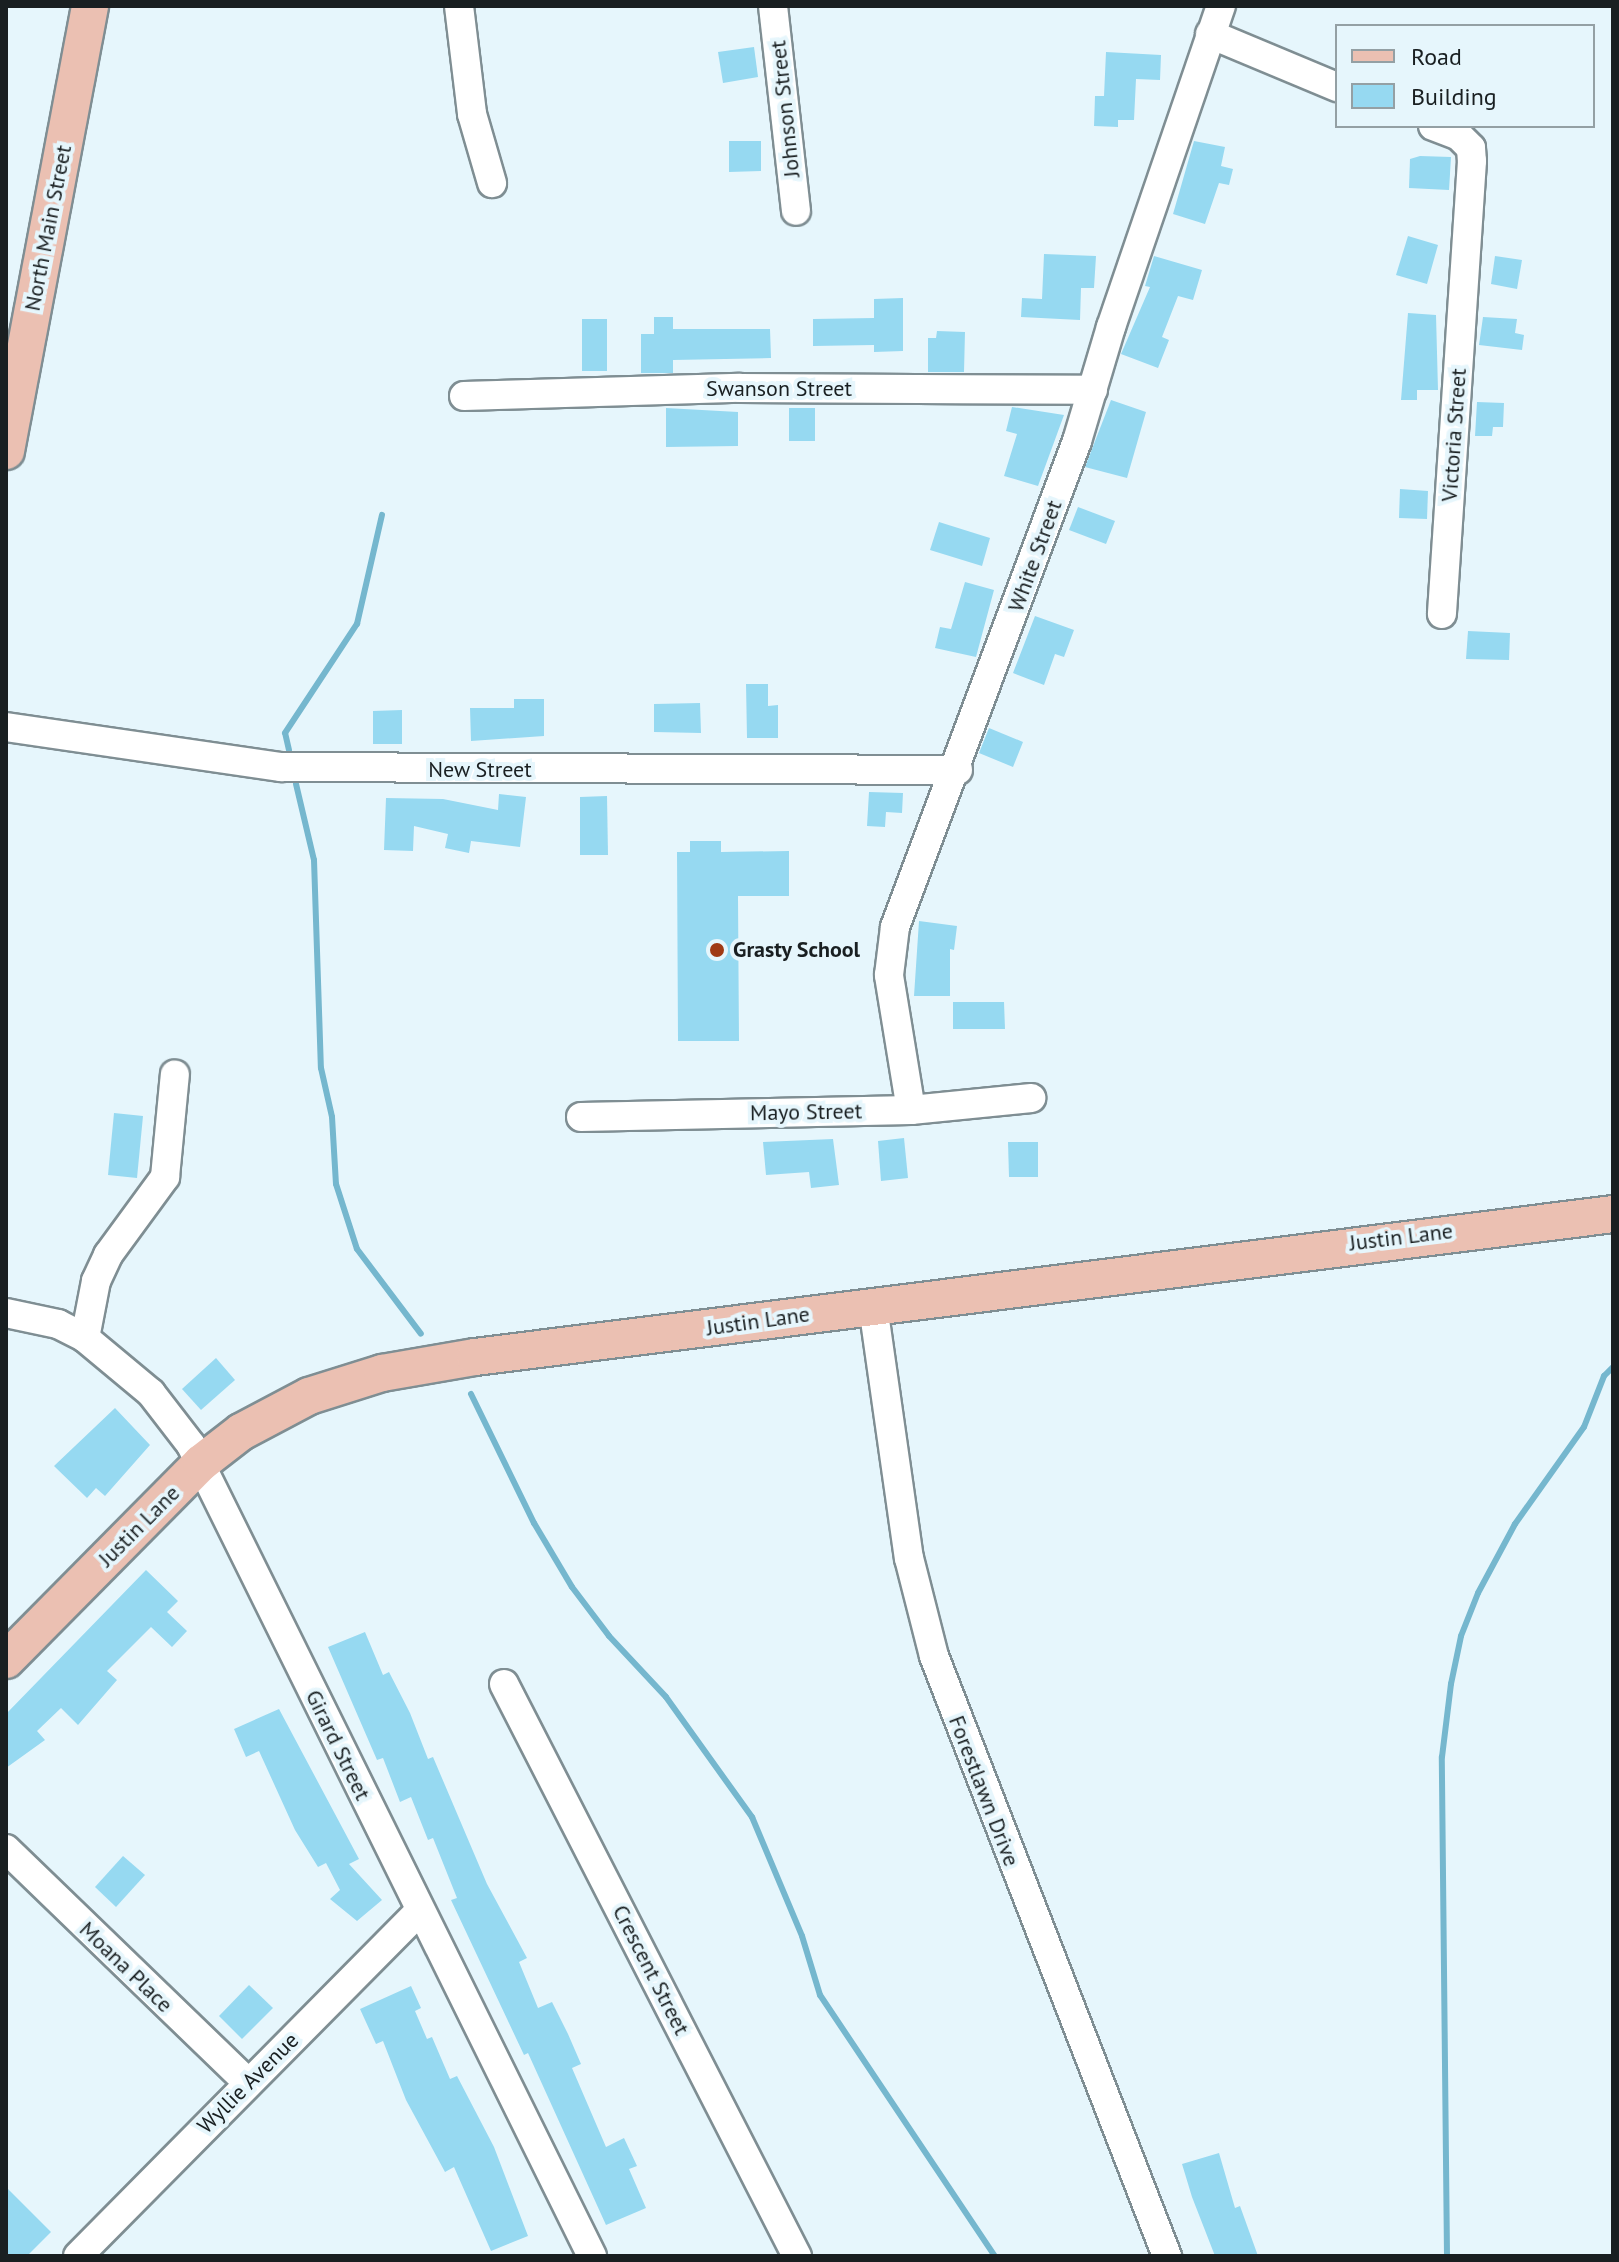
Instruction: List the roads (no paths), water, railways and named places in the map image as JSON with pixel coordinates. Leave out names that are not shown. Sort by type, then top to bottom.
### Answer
[{"type":"main road","name":"North Main Street","points":[[6,451],[90,6]]},
{"type":"main road","name":"Justin Lane","points":[[6,1660],[201,1463],[278,1410],[382,1373],[873,1306],[1613,1214]]},
{"type":"street","points":[[459,6],[472,114],[492,183]]},
{"type":"street","name":"Johnson Street","points":[[773,6],[796,211]]},
{"type":"street","name":"White Street","points":[[911,1110],[890,951],[1093,390],[1221,6]]},
{"type":"street","points":[[1210,34],[1335,86]]},
{"type":"street","name":"Victoria Street","points":[[1436,128],[1471,148],[1467,256],[1442,614]]},
{"type":"street","name":"Swanson Street","points":[[464,396],[740,388],[1093,390]]},
{"type":"street","name":"New Street","points":[[6,727],[281,767],[958,770]]},
{"type":"street","points":[[85,1338],[96,1281],[108,1255],[165,1177],[175,1074]]},
{"type":"street","name":"Mayo Street","points":[[581,1117],[911,1110],[1031,1098]]},
{"type":"street","name":"Forestlawn Drive","points":[[873,1306],[911,1570],[934,1656],[1167,2256]]},
{"type":"street","name":"Girard Street","points":[[6,1313],[58,1324],[85,1338],[151,1393],[201,1463],[592,2256]]},
{"type":"street","name":"Crescent Street","points":[[504,1684],[797,2256]]},
{"type":"street","name":"Moana Place","points":[[6,1849],[248,2083]]},
{"type":"street","name":"Wyllie Avenue","points":[[78,2256],[420,1910]]},
{"type":"waterway","points":[[289,750],[285,733],[357,624],[382,515]]},
{"type":"waterway","points":[[296,784],[314,860],[321,1068],[332,1117],[336,1184],[357,1249],[421,1334]]},
{"type":"waterway","points":[[1447,2256],[1442,1757],[1451,1684],[1461,1636],[1478,1593],[1515,1524],[1584,1427],[1604,1376],[1613,1367]]},
{"type":"waterway","points":[[471,1394],[534,1523],[572,1587],[609,1636],[666,1697],[752,1817],[802,1936],[820,1995],[995,2256]]},
{"type":"place","name":"Grasty School","points":[[717,950]]}]
